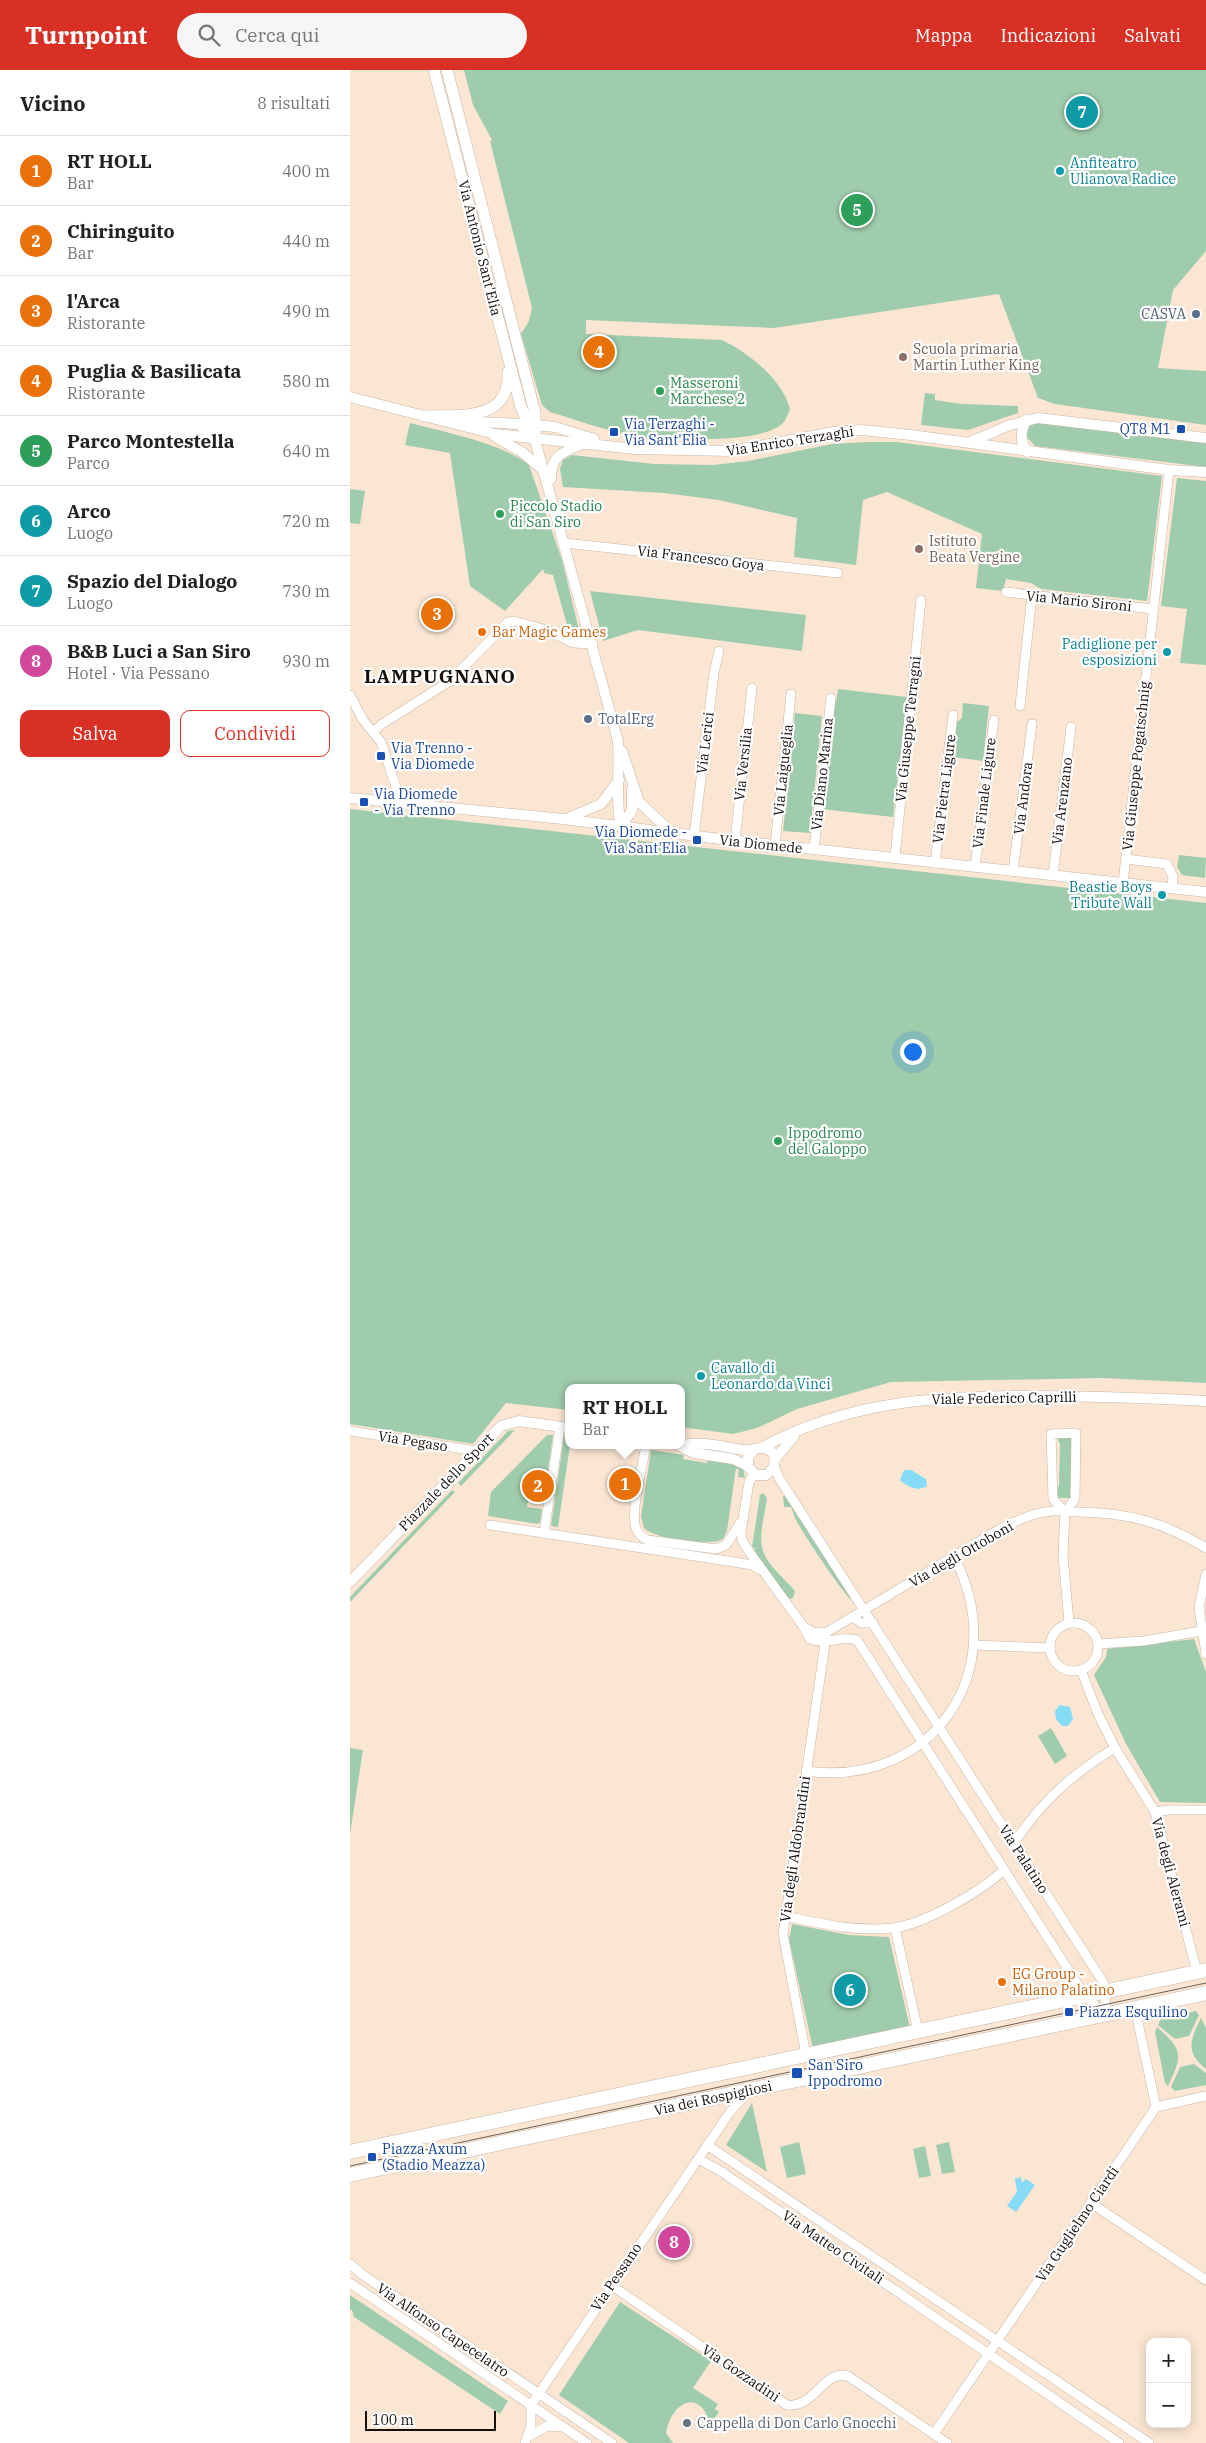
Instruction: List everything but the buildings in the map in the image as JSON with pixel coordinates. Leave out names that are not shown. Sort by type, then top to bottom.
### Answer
[{"type":"main road","name":"Via Antonio Sant'Elia","points":[[434,70],[522,413],[533,425]]},
{"type":"main road","name":"Via Antonio Sant'Elia","points":[[447,70],[535,412],[533,425]]},
{"type":"main road","points":[[424,416],[476,414],[489,410],[501,402],[508,386],[506,350]]},
{"type":"main road","name":"Via dei Rospigliosi","points":[[350,2152],[1202,1971]]},
{"type":"main road","name":"Via dei Rospigliosi","points":[[350,2175],[1206,1993]]},
{"type":"street","points":[[350,397],[480,431],[522,452],[545,472]]},
{"type":"street","points":[[969,442],[1026,420],[1038,418],[1206,438]]},
{"type":"street","name":"Via Enrico Terzaghi","points":[[440,420],[533,425],[611,445]]},
{"type":"street","points":[[1026,420],[1020,434],[1021,441],[1028,452]]},
{"type":"street","name":"Via Antonio Sant'Elia","points":[[533,425],[536,438]]},
{"type":"street","name":"Via Antonio Sant'Elia","points":[[533,425],[618,741],[619,780],[617,807],[621,827]]},
{"type":"street","name":"Via Enrico Terzaghi","points":[[480,431],[654,451],[719,452],[834,432],[862,430],[969,442],[1028,452],[1169,470],[1206,472]]},
{"type":"street","points":[[551,494],[550,474],[553,462],[563,452],[586,442]]},
{"type":"street","name":"Via Giuseppe Pogatschnig","points":[[1123,883],[1169,470]]},
{"type":"street","name":"Via Francesco Goya","points":[[565,543],[838,573]]},
{"type":"street","name":"Via Mario Sironi","points":[[1006,592],[1153,609]]},
{"type":"street","points":[[1020,706],[1032,595]]},
{"type":"street","name":"Via Giuseppe Terragni","points":[[895,857],[921,600]]},
{"type":"street","points":[[373,732],[382,724],[450,681],[508,622],[514,621],[547,630],[572,643],[592,644]]},
{"type":"street","name":"Via Lerici","points":[[694,836],[714,673],[719,651]]},
{"type":"street","name":"Via Versilia","points":[[735,840],[752,688]]},
{"type":"street","name":"Via Laigueglia","points":[[775,845],[792,694]]},
{"type":"street","points":[[350,695],[381,742],[397,790],[397,803]]},
{"type":"street","name":"Via Diano Marina","points":[[814,849],[831,698]]},
{"type":"street","name":"Via Pietra Ligure","points":[[935,863],[953,715]]},
{"type":"street","name":"Via Finale Ligure","points":[[975,867],[994,720]]},
{"type":"street","name":"Via Andora","points":[[1014,871],[1032,724]]},
{"type":"street","name":"Via Arenzano","points":[[1053,875],[1071,728]]},
{"type":"street","points":[[618,741],[640,802],[672,833]]},
{"type":"street","points":[[621,827],[632,810],[631,778]]},
{"type":"street","points":[[563,819],[601,804],[619,780]]},
{"type":"street","name":"Via Diomede","points":[[350,798],[563,819],[694,836],[1206,892]]},
{"type":"street","points":[[1126,859],[1166,864],[1173,877],[1172,888]]},
{"type":"street","name":"Viale Federico Caprilli","points":[[757,1449],[806,1428],[879,1406],[945,1397],[1049,1396],[1206,1401]]},
{"type":"street","name":"Piazzale dello Sport","points":[[350,1582],[498,1428],[508,1422],[519,1421],[564,1427],[544,1533]]},
{"type":"street","name":"Viale Federico Caprilli","points":[[774,1462],[790,1439],[806,1428]]},
{"type":"street","name":"Via Pegaso","points":[[350,1431],[476,1451]]},
{"type":"street","points":[[1066,1512],[1053,1500],[1051,1434],[1076,1433],[1075,1499],[1066,1512],[1063,1554],[1070,1623]]},
{"type":"street","points":[[685,1444],[695,1442],[770,1451],[779,1478],[863,1609],[827,1632],[814,1633],[803,1626]]},
{"type":"street","points":[[685,1448],[694,1453],[733,1459],[751,1470],[764,1475],[774,1462]]},
{"type":"street","points":[[645,1449],[634,1516],[636,1528],[642,1537],[647,1540],[716,1550],[731,1540],[744,1516]]},
{"type":"street","points":[[757,1449],[748,1457],[751,1470],[742,1540],[803,1626],[810,1639],[825,1642],[827,1632]]},
{"type":"street","name":"Via degli Ottoboni","points":[[863,1609],[871,1607],[998,1530],[1020,1520],[1052,1511],[1104,1512],[1139,1518],[1169,1527],[1206,1548]]},
{"type":"street","points":[[490,1525],[752,1565],[762,1570]]},
{"type":"street","points":[[806,1770],[842,1772],[869,1768],[888,1761],[922,1742],[940,1728],[962,1692],[969,1674],[974,1645],[974,1620],[969,1597],[954,1557]]},
{"type":"street","points":[[1206,1574],[1199,1607],[1201,1631],[1206,1654]]},
{"type":"street","name":"Via Palatino","points":[[863,1609],[1103,1982],[1106,1991]]},
{"type":"street","points":[[853,1617],[861,1623],[872,1623]]},
{"type":"street","points":[[1070,1623],[1080,1623],[1090,1628],[1096,1636],[1098,1644],[1094,1660],[1081,1670],[1061,1667],[1054,1659],[1050,1648],[1055,1632],[1070,1623]]},
{"type":"street","points":[[1098,1644],[1144,1641],[1201,1631]]},
{"type":"street","name":"Via Palatino","points":[[825,1642],[845,1638],[857,1640],[1085,1996]]},
{"type":"street","name":"Via degli Aldobrandini","points":[[806,2055],[782,1941],[825,1642]]},
{"type":"street","points":[[974,1645],[1050,1648]]},
{"type":"street","name":"Via degli Alerami","points":[[1081,1670],[1098,1714],[1115,1748],[1156,1812],[1202,1971]]},
{"type":"street","points":[[1014,1844],[1037,1811],[1060,1787],[1086,1766],[1115,1748]]},
{"type":"street","points":[[1156,1812],[1168,1810],[1206,1810]]},
{"type":"street","points":[[786,1916],[839,1926],[874,1930],[895,1928],[920,1920],[960,1901],[1004,1870]]},
{"type":"street","points":[[895,1928],[918,2031]]},
{"type":"street","points":[[1106,1991],[1106,2014]]},
{"type":"street","points":[[1085,1996],[1106,2014]]},
{"type":"street","points":[[1135,2008],[1156,2107],[1206,2096]]},
{"type":"street","name":"Via Pessano","points":[[538,2393],[730,2112],[745,2095],[756,2088]]},
{"type":"street","points":[[719,2096],[725,2099],[730,2112]]},
{"type":"street","name":"Via Guglielmo Ciardi","points":[[997,2341],[1156,2107]]},
{"type":"street","name":"Via Matteo Civitali","points":[[707,2145],[1149,2443]]},
{"type":"street","name":"Via Matteo Civitali","points":[[698,2159],[727,2175],[1119,2443]]},
{"type":"street","points":[[1091,2203],[1206,2280]]},
{"type":"street","name":"Via Alfonso Capecelatro","points":[[350,2264],[470,2348],[612,2443]]},
{"type":"street","name":"Via Alfonso Capecelatro","points":[[350,2283],[462,2361],[587,2443]]},
{"type":"street","name":"Via Gozzadini","points":[[611,2285],[787,2405],[798,2406],[812,2398],[830,2379],[845,2375],[947,2443]]},
{"type":"street","points":[[968,2338],[976,2326]]},
{"type":"street","points":[[934,2434],[997,2341]]},
{"type":"street","points":[[462,2361],[470,2348]]},
{"type":"street","points":[[1009,2369],[1017,2355]]},
{"type":"street","points":[[527,2440],[532,2418],[530,2405],[538,2393]]},
{"type":"street","points":[[527,2440],[547,2426],[565,2428]]},
{"type":"green space","points":[[464,70],[1206,70],[1206,251],[1173,290],[1158,368],[1206,371],[1206,425],[1055,404],[1038,398],[999,294],[774,328],[586,320],[586,334],[722,340],[743,352],[772,377],[780,387],[790,409],[783,423],[772,430],[755,435],[711,439],[632,435],[601,428],[550,412],[542,405],[521,334],[529,321],[532,308],[490,141],[492,140],[473,105]]},
{"type":"green space","points":[[925,393],[935,394],[935,400],[962,404],[1018,406],[1018,413],[968,430],[921,425]]},
{"type":"green space","points":[[1035,422],[1206,443],[1206,467],[1035,446],[1026,436],[1028,427]]},
{"type":"green space","name":"Piccolo Stadio di San Siro","points":[[410,423],[488,444],[518,457],[529,465],[562,560],[580,634],[569,632],[553,575],[544,573],[543,569],[505,611],[470,586],[450,453],[405,445]]},
{"type":"green space","points":[[896,442],[1162,476],[1147,601],[1041,589],[1031,583],[1006,579],[1003,591],[976,588],[982,534],[887,492],[863,500],[856,565],[794,557],[797,518],[719,500],[664,493],[563,487],[560,469],[563,460],[572,455],[654,464],[713,465],[748,461],[832,444]]},
{"type":"green space","points":[[1177,478],[1206,481],[1206,665],[1180,663],[1187,609],[1161,606]]},
{"type":"green space","points":[[350,489],[365,491],[360,524],[350,523]]},
{"type":"green space","points":[[590,591],[806,615],[802,651],[638,630],[603,641]]},
{"type":"green space","points":[[838,689],[907,697],[893,817],[821,809],[833,703],[836,703]]},
{"type":"green space","points":[[963,703],[989,706],[983,761],[953,757],[956,723],[962,718]]},
{"type":"green space","points":[[795,713],[822,716],[810,833],[783,831]]},
{"type":"green space","name":"Ippodromo del Galoppo","points":[[350,809],[1206,903],[1206,1383],[1103,1378],[891,1382],[797,1409],[757,1428],[733,1434],[685,1428],[685,1384],[565,1384],[565,1410],[506,1403],[473,1444],[350,1424]]},
{"type":"green space","points":[[1179,855],[1206,858],[1205,878],[1182,875],[1177,867]]},
{"type":"green space","points":[[515,1430],[461,1486],[458,1483],[508,1431]]},
{"type":"green space","points":[[547,1435],[553,1435],[546,1484],[531,1482],[527,1507],[542,1509],[540,1522],[538,1524],[488,1516],[491,1492]]},
{"type":"green space","points":[[564,1437],[565,1449],[569,1449],[558,1527],[551,1526]]},
{"type":"green space","points":[[1074,1437],[1072,1498],[1057,1498],[1060,1444],[1057,1438]]},
{"type":"green space","points":[[651,1450],[684,1455],[683,1459],[707,1463],[708,1459],[734,1463],[743,1468],[745,1478],[738,1477],[739,1470],[736,1468],[727,1531],[723,1539],[707,1542],[682,1541],[650,1532],[644,1528],[641,1516]]},
{"type":"green space","points":[[452,1490],[455,1492],[350,1602],[350,1597]]},
{"type":"green space","points":[[763,1493],[767,1498],[762,1530],[762,1548],[767,1560],[795,1591],[793,1598],[789,1599],[754,1552],[755,1548],[752,1547],[760,1495]]},
{"type":"green space","points":[[783,1496],[785,1496],[852,1600],[813,1548],[795,1518],[791,1507],[784,1507]]},
{"type":"green space","points":[[1194,1639],[1206,1672],[1206,1803],[1160,1802],[1126,1744],[1094,1675],[1106,1657],[1107,1649]]},
{"type":"green space","points":[[1051,1728],[1067,1756],[1055,1764],[1038,1736]]},
{"type":"green space","points":[[350,1748],[363,1750],[350,1834]]},
{"type":"green space","points":[[792,1924],[849,1935],[889,1937],[910,2028],[813,2049],[789,1939]]},
{"type":"green space","points":[[1196,2011],[1199,2015],[1189,2036],[1175,2039],[1158,2025],[1161,2019]]},
{"type":"green space","points":[[1201,2018],[1206,2028],[1206,2069],[1199,2063],[1192,2051],[1192,2039]]},
{"type":"green space","points":[[1157,2027],[1172,2042],[1178,2054],[1176,2067],[1168,2086],[1165,2083],[1155,2032]]},
{"type":"green space","points":[[1194,2064],[1206,2073],[1206,2085],[1175,2091],[1171,2087],[1180,2067]]},
{"type":"green space","points":[[752,2103],[767,2172],[726,2145]]},
{"type":"green space","points":[[799,2142],[806,2174],[787,2178],[780,2147]]},
{"type":"green space","points":[[949,2142],[955,2172],[942,2174],[936,2145]]},
{"type":"green space","points":[[925,2146],[931,2176],[919,2178],[913,2149]]},
{"type":"green space","points":[[350,2295],[508,2401],[500,2414],[354,2317],[352,2310],[350,2310]]},
{"type":"green space","points":[[620,2302],[711,2361],[693,2388],[718,2404],[715,2409],[719,2412],[707,2428],[704,2427],[706,2413],[700,2406],[687,2403],[676,2411],[668,2425],[666,2433],[673,2443],[629,2443],[559,2395]]},
{"type":"water","points":[[904,1470],[911,1470],[926,1479],[927,1486],[916,1489],[906,1485],[900,1480]]},
{"type":"water","points":[[1060,1705],[1070,1707],[1073,1719],[1068,1726],[1062,1726],[1056,1719],[1055,1711]]},
{"type":"water","points":[[1021,2177],[1022,2183],[1026,2179],[1035,2185],[1016,2212],[1007,2206],[1017,2192],[1015,2179]]},
{"type":"tram line","points":[[350,2166],[1206,1983]]},
{"type":"place","name":"Spazio del Dialogo","points":[[1082,112]]},
{"type":"place","name":"Anfiteatro Ulianova Radice","points":[[1060,171]]},
{"type":"place","name":"Parco Montestella","points":[[857,210]]},
{"type":"place","name":"CASVA","points":[[1196,314]]},
{"type":"place","name":"Puglia & Basilicata","points":[[599,352]]},
{"type":"place","name":"Scuola primaria Martin Luther King","points":[[903,357]]},
{"type":"place","name":"Masseroni Marchese 2","points":[[660,391]]},
{"type":"place","name":"QT8 M1","points":[[1181,429]]},
{"type":"place","name":"Via Terzaghi - Via Sant'Elia","points":[[614,432]]},
{"type":"place","name":"Piccolo Stadio di San Siro","points":[[500,514]]},
{"type":"place","name":"Istituto Beata Vergine","points":[[919,549]]},
{"type":"place","name":"l'Arca","points":[[437,614]]},
{"type":"place","name":"Bar Magic Games","points":[[482,632]]},
{"type":"place","name":"Padiglione per esposizioni","points":[[1167,652]]},
{"type":"place","name":"TotalErg","points":[[588,719]]},
{"type":"place","name":"Via Trenno - Via Diomede","points":[[381,756]]},
{"type":"place","name":"Via Diomede - Via Trenno","points":[[364,802]]},
{"type":"place","name":"Via Diomede - Via Sant'Elia","points":[[697,840]]},
{"type":"place","name":"Beastie Boys Tribute Wall","points":[[1162,895]]},
{"type":"place","name":"Ippodromo del Galoppo","points":[[778,1141]]},
{"type":"place","name":"Cavallo di Leonardo da Vinci","points":[[701,1376]]},
{"type":"place","name":"RT HOLL","points":[[625,1484]]},
{"type":"place","name":"Chiringuito","points":[[538,1486]]},
{"type":"place","name":"EG Group - Milano Palatino","points":[[1002,1982]]},
{"type":"place","name":"Arco","points":[[850,1990]]},
{"type":"place","name":"Piazza Esquilino","points":[[1069,2012]]},
{"type":"place","name":"San Siro Ippodromo","points":[[797,2073]]},
{"type":"place","name":"Piazza Axum (Stadio Meazza)","points":[[372,2157]]},
{"type":"place","name":"B&B Luci a San Siro","points":[[674,2242]]},
{"type":"place","name":"Cappella di Don Carlo Gnocchi","points":[[687,2423]]},
{"type":"district","name":"LAMPUGNANO","points":[[440,676]]}]
